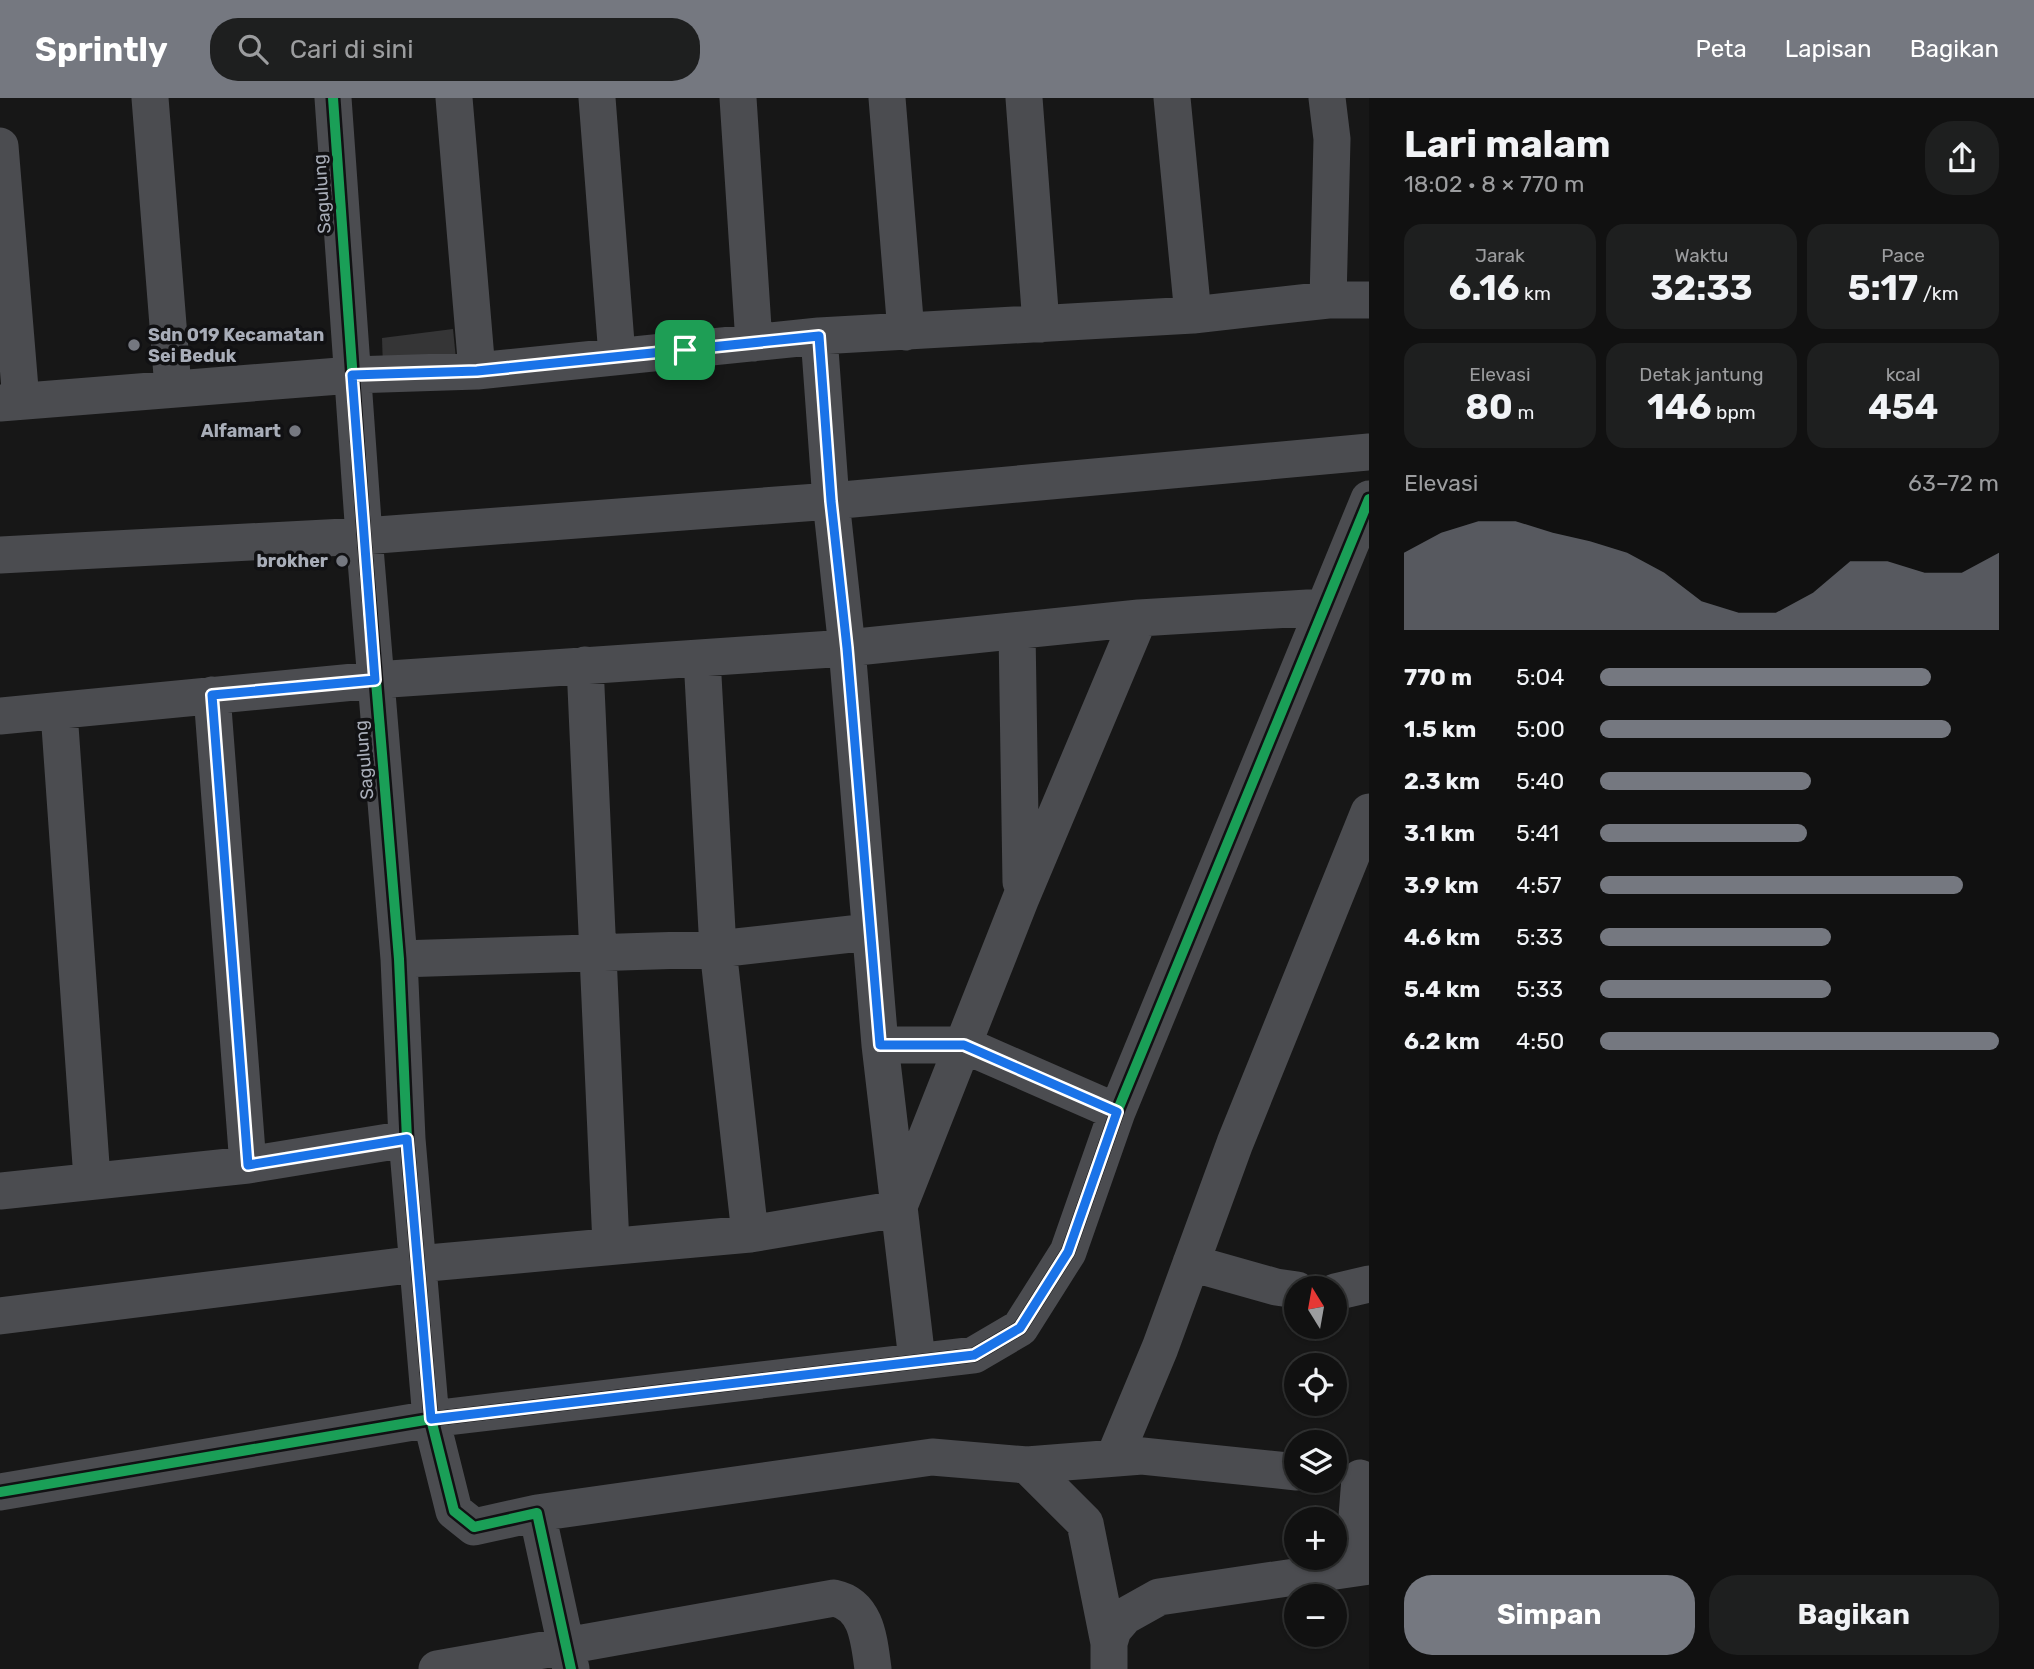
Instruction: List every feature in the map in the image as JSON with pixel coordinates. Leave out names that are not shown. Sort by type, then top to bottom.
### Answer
[{"type":"street","points":[[150,98],[173,388]]},
{"type":"street","name":"Sagulung","points":[[332,98],[375,680],[399,959],[407,1139],[431,1419],[454,1511],[474,1527],[537,1513]]},
{"type":"street","points":[[454,98],[477,371]]},
{"type":"street","points":[[597,98],[617,356]]},
{"type":"street","points":[[738,98],[754,343]]},
{"type":"street","points":[[887,98],[906,332]]},
{"type":"street","points":[[1024,98],[1041,324]]},
{"type":"street","points":[[1172,98],[1193,315]]},
{"type":"street","points":[[1327,98],[1332,139],[1328,300]]},
{"type":"street","points":[[1332,139],[1350,98]]},
{"type":"street","points":[[0,146],[10,402],[352,375],[477,371],[819,336],[1193,315],[1328,300],[1369,300]]},
{"type":"street","points":[[819,336],[869,932],[898,1209],[918,1360]]},
{"type":"street","points":[[0,555],[364,536],[831,501],[1369,452]]},
{"type":"street","points":[[0,1492],[431,1419],[974,1355],[1020,1328],[1068,1252],[1117,1112],[1369,499]]},
{"type":"street","points":[[0,716],[375,680],[847,648],[1139,618],[1324,607]]},
{"type":"street","points":[[898,1209],[1021,898],[1139,618]]},
{"type":"street","points":[[1017,631],[1021,898]]},
{"type":"street","points":[[702,658],[718,949],[750,1234]]},
{"type":"street","points":[[585,665],[611,1245]]},
{"type":"street","points":[[212,695],[248,1165]]},
{"type":"street","points":[[59,712],[92,1180]]},
{"type":"street","points":[[1114,1458],[1236,1143],[1369,812]]},
{"type":"street","points":[[399,959],[599,956],[718,949],[869,932]]},
{"type":"street","points":[[880,1045],[964,1045],[1117,1112]]},
{"type":"street","points":[[0,1191],[248,1165],[407,1139]]},
{"type":"street","points":[[0,1316],[417,1265],[750,1234],[898,1209]]},
{"type":"street","points":[[1191,1264],[1284,1288]]},
{"type":"street","points":[[1348,1289],[1369,1284]]},
{"type":"street","points":[[569,1658],[537,1513],[932,1457],[1027,1465],[1142,1456],[1284,1471]]},
{"type":"street","points":[[1027,1465],[1086,1523],[1109,1656]]},
{"type":"street","points":[[1109,1656],[1113,1630],[1125,1616],[1159,1597],[1361,1567],[1355,1477]]},
{"type":"street","points":[[437,1669],[569,1658],[834,1598],[848,1602],[860,1615],[868,1634],[873,1669]]},
{"type":"building","points":[[453,329],[457,369],[383,368],[382,338]]},
{"type":"cycle path","points":[[333,98],[364,536],[399,959],[407,1139],[431,1419],[454,1511],[474,1527],[537,1513],[571,1669]]},
{"type":"cycle path","points":[[0,1492],[431,1419],[974,1355],[1020,1328],[1068,1252],[1117,1112],[1369,499]]},
{"type":"place","name":"Sdn 019 Kecamatan Sei Beduk","points":[[134,345]]},
{"type":"place","name":"Alfamart","points":[[295,431]]},
{"type":"place","name":"brokher","points":[[342,561]]},
{"type":"route","points":[[819,336],[831,501],[847,648],[880,1045],[964,1045],[1117,1112],[1068,1252],[1020,1328],[974,1355],[431,1419],[407,1139],[248,1165],[212,695],[375,680],[352,375],[477,371],[685,350],[819,336]]}]
